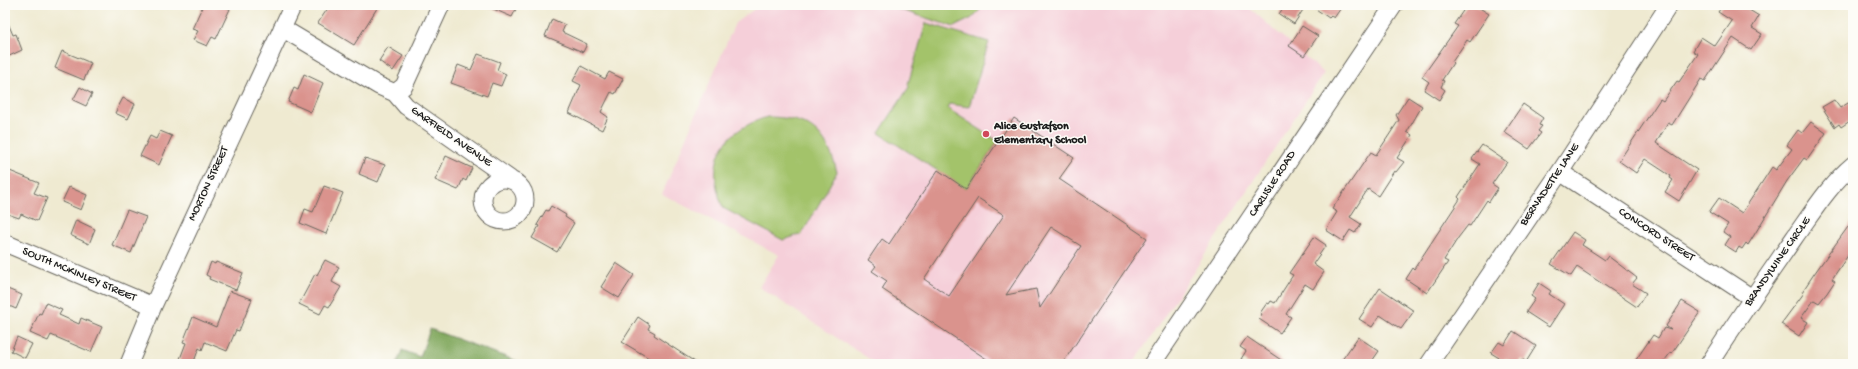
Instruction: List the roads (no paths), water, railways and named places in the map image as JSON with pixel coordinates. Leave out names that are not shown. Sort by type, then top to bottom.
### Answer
[{"type":"street","name":"MORTON STREET","points":[[129,364],[153,306],[293,5]]},
{"type":"street","points":[[395,93],[404,86],[441,5]]},
{"type":"street","name":"CARLISLE ROAD","points":[[1152,364],[1394,5]]},
{"type":"street","name":"BERNADETTE LANE","points":[[1429,364],[1560,172],[1669,5]]},
{"type":"street","name":"GARFIELD AVENUE","points":[[282,28],[380,86],[395,93],[406,106],[510,179]]},
{"type":"street","name":"BRANDYWINE CIRCLE","points":[[1709,364],[1752,298],[1824,195],[1842,174],[1853,165]]},
{"type":"street","name":"CONCORD STREET","points":[[1560,172],[1752,298]]},
{"type":"street","name":"SOUTH MCKINLEY STREET","points":[[5,243],[153,306]]},
{"type":"place","name":"Alice Gustafson Elementary School","points":[[986,134]]}]
